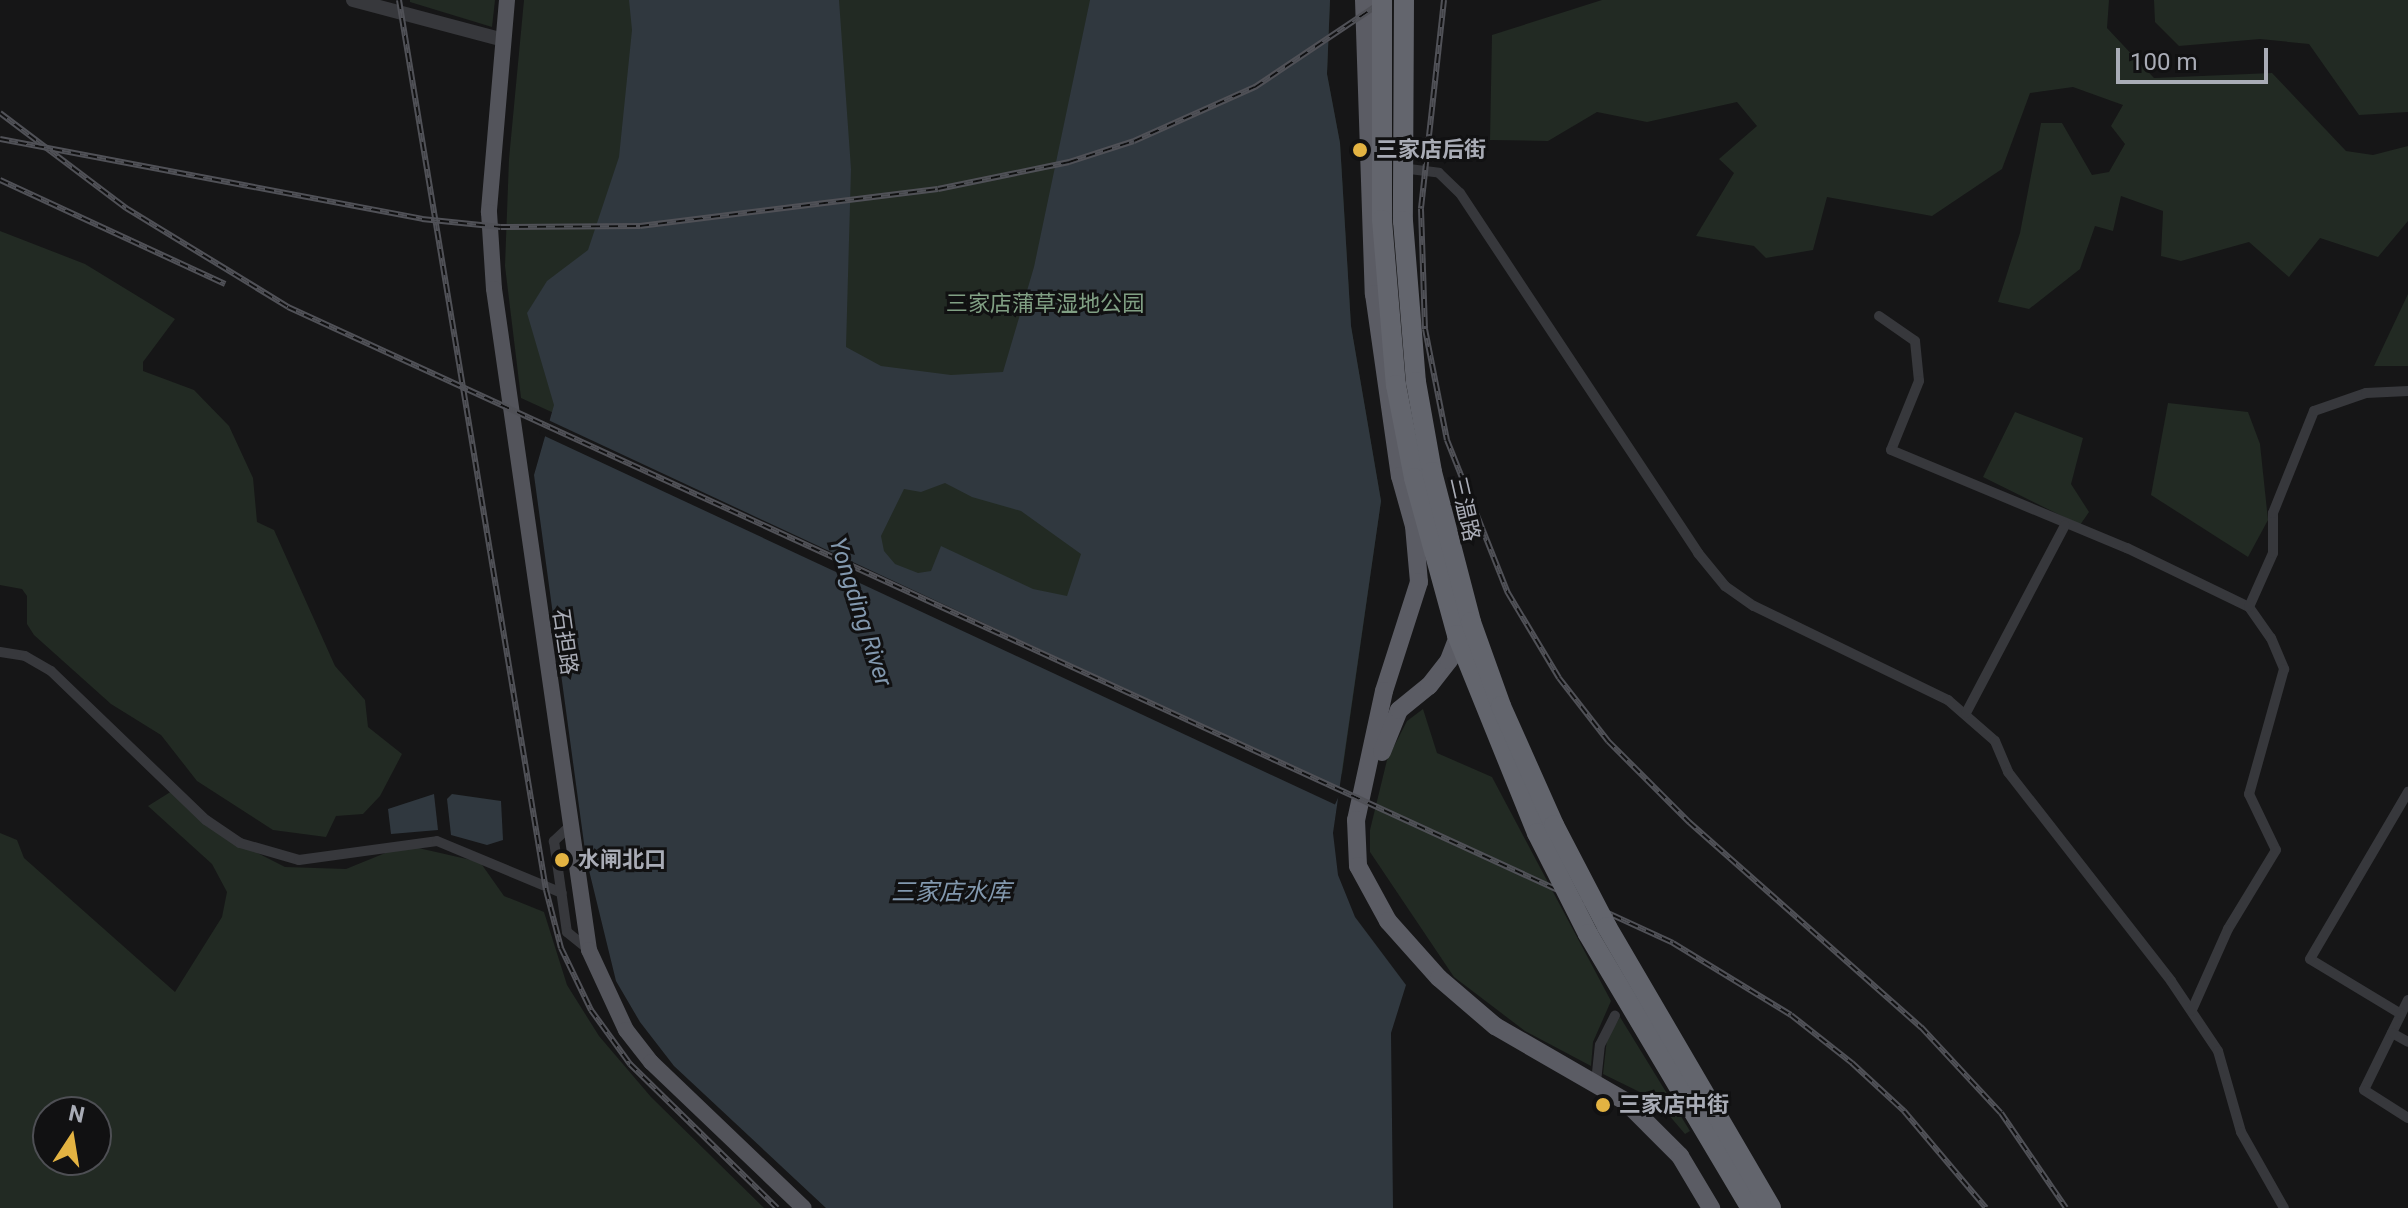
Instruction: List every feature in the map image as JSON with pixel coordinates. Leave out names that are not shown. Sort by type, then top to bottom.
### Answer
[{"type":"highway","name":"三温路","points":[[1364,0],[1366,169],[1385,384],[1400,476],[1414,526],[1419,582],[1384,691],[1354,844],[1376,902],[1409,948],[1495,1026],[1596,1082],[1655,1127],[1680,1156],[1711,1208]]},
{"type":"highway","points":[[1382,0],[1382,220],[1396,385],[1414,478],[1457,635],[1537,833],[1588,934],[1751,1208]]},
{"type":"highway","name":"三温路","points":[[1403,0],[1401,168],[1408,304],[1418,397],[1453,561],[1462,627],[1449,660],[1399,710],[1386,736],[1361,844],[1379,889],[1439,978]]},
{"type":"highway","points":[[1403,0],[1408,304]]},
{"type":"highway","points":[[1453,561],[1501,706],[1554,825],[1607,927],[1771,1208]]},
{"type":"main road","name":"石担路","points":[[507,0],[489,212],[494,289],[589,950],[626,1030],[651,1062],[804,1208]]},
{"type":"street","points":[[353,0],[503,40]]},
{"type":"street","points":[[1366,169],[1429,169],[1460,193],[1698,553],[1725,586],[1754,606],[1966,713],[1995,741],[2026,797],[2192,1010],[2218,1051],[2241,1132],[2284,1208]]},
{"type":"street","points":[[1879,316],[1915,341],[1919,381],[1891,450],[2065,525],[2127,548],[2249,607],[2271,638],[2284,669],[2249,794],[2276,850],[2228,929],[2192,1010]]},
{"type":"street","points":[[2249,607],[2273,553],[2273,513],[2314,411],[2366,393],[2408,391]]},
{"type":"street","points":[[1966,713],[2065,525]]},
{"type":"street","points":[[0,652],[25,656],[51,671],[206,820],[240,843],[299,860],[437,841],[562,893]]},
{"type":"street","points":[[2401,1014],[2310,959],[2408,792]]},
{"type":"street","points":[[569,827],[554,841],[567,932],[589,950]]},
{"type":"street","points":[[2408,1000],[2364,1090],[2408,1118]]},
{"type":"street","points":[[1596,1082],[1600,1045],[1615,1016]]},
{"type":"street","points":[[2392,1033],[2408,1042]]},
{"type":"green space","points":[[495,0],[492,27],[410,2]]},
{"type":"green space","name":"三家店蒲草湿地公园","points":[[524,0],[1330,0],[1327,74],[1340,143],[1351,326],[1381,501],[1342,774],[521,398],[505,266],[509,159]]},
{"type":"green space","points":[[1602,0],[2109,0],[2107,28],[2154,78],[2272,73],[2346,151],[2373,155],[2408,146],[2408,221],[2378,257],[2320,238],[2289,277],[2249,242],[2181,261],[2161,256],[2163,211],[2121,196],[2113,231],[2095,226],[2080,269],[2029,309],[1998,302],[2020,233],[2041,123],[2062,123],[2092,175],[2109,172],[2125,144],[2111,126],[2123,105],[2073,87],[2030,93],[2002,169],[1932,216],[1827,197],[1813,250],[1766,258],[1754,246],[1696,236],[1734,173],[1719,159],[1757,126],[1737,102],[1647,122],[1597,112],[1548,141],[1490,140],[1492,35]]},
{"type":"green space","points":[[2154,0],[2408,0],[2408,112],[2359,115],[2309,44],[2260,39],[2179,46],[2155,22]]},
{"type":"green space","points":[[0,231],[85,264],[175,319],[143,362],[143,371],[194,390],[229,426],[253,478],[257,522],[274,530],[335,666],[365,700],[368,727],[402,754],[380,796],[363,814],[336,816],[326,837],[273,830],[197,781],[161,735],[111,704],[34,635],[27,624],[27,596],[22,589],[0,585]]},
{"type":"green space","points":[[2408,294],[2408,366],[2374,366]]},
{"type":"green space","points":[[2168,403],[2248,412],[2260,444],[2268,520],[2248,557],[2151,495]]},
{"type":"green space","points":[[2015,412],[2083,438],[2071,484],[2089,512],[2080,525],[1983,477]]},
{"type":"green space","points":[[1423,709],[1437,753],[1492,777],[1611,1001],[1593,1042],[1591,1066],[1525,1031],[1454,977],[1370,852],[1370,830],[1387,760],[1407,721]]},
{"type":"green space","points":[[172,791],[226,837],[285,867],[346,869],[405,845],[480,862],[504,896],[544,912],[567,985],[599,1036],[651,1097],[764,1208],[0,1208],[0,833],[17,840],[24,858],[175,992],[222,917],[227,892],[212,864],[148,806]]},
{"type":"green space","points":[[1620,1017],[1690,1131],[1685,1134],[1656,1100],[1603,1074],[1607,1039]]},
{"type":"water","name":"三家店水库","points":[[629,0],[839,0],[851,169],[846,347],[881,366],[951,375],[1003,372],[1034,267],[1090,0],[1330,0],[1327,74],[1340,143],[1351,326],[1381,501],[1333,833],[1338,875],[1355,917],[1406,985],[1391,1033],[1393,1208],[826,1208],[674,1066],[640,1022],[616,981],[586,858],[534,475],[554,405],[527,313],[547,281],[588,250],[619,157],[632,30]],"holes":[[[945,483],[972,497],[1021,511],[1081,554],[1067,596],[1033,589],[941,546],[931,571],[918,573],[895,564],[884,551],[881,536],[904,489],[921,492]]]},
{"type":"water","points":[[434,794],[438,830],[391,834],[388,809]]},
{"type":"water","points":[[452,794],[501,801],[503,840],[487,845],[451,835],[447,799]]},
{"type":"pier","points":[[546,419],[1342,790],[1335,805],[539,434]]},
{"type":"railway","points":[[399,0],[546,890],[561,948],[591,1010],[630,1064],[777,1208]]},
{"type":"railway","points":[[0,139],[422,219],[501,227],[640,226],[938,189],[1069,162],[1134,141],[1255,87],[1385,0]]},
{"type":"railway","points":[[1444,0],[1421,209],[1425,329],[1447,440],[1508,593],[1559,678],[1608,741],[1689,822],[1921,1027],[2001,1113],[2066,1208]]},
{"type":"railway","points":[[0,113],[126,208],[288,307],[1673,943],[1791,1015],[1852,1063],[1904,1111],[1986,1208]]},
{"type":"railway","points":[[0,180],[225,284]]},
{"type":"place","name":"三家店后街","points":[[1360,150]]},
{"type":"place","name":"水闸北口","points":[[562,860]]},
{"type":"place","name":"三家店中街","points":[[1603,1105]]},
{"type":"water label","name":"Yongding River","points":[[860,612]]}]
